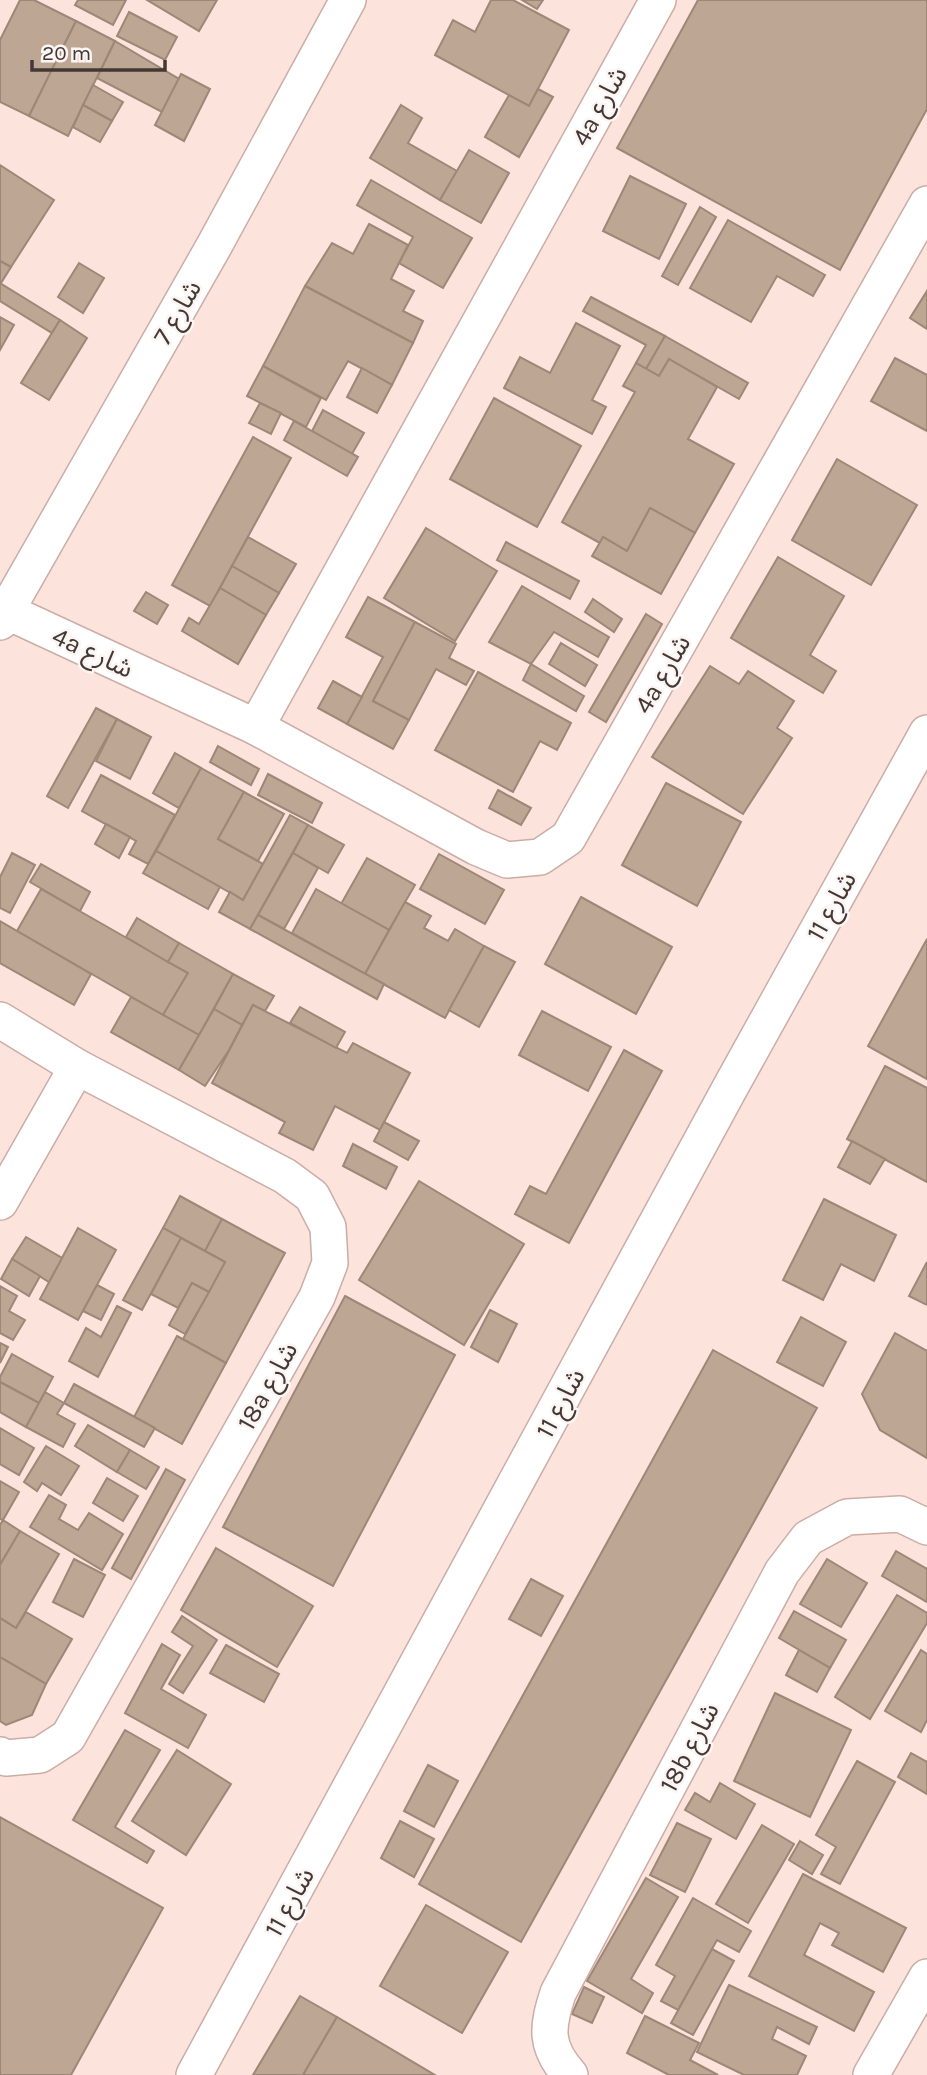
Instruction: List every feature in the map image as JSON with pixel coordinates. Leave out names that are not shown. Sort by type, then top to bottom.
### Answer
[{"type":"street","name":"شارع 7","points":[[3,617],[214,246],[348,0]]},
{"type":"street","name":"4a شارع","points":[[256,727],[658,0]]},
{"type":"street","name":"4a شارع","points":[[3,617],[256,727],[476,847],[507,860],[540,857],[568,838],[927,204]]},
{"type":"street","name":"شارع 11","points":[[194,2075],[738,1074],[927,733]]},
{"type":"street","name":"18a شارع","points":[[0,1020],[76,1067],[285,1176],[312,1196],[328,1227],[330,1263],[317,1297],[68,1737],[40,1755],[6,1758],[0,1755]]},
{"type":"street","points":[[0,1202],[76,1067]]},
{"type":"street","name":"18b شارع","points":[[570,2075],[553,2052],[548,2021],[558,1993],[782,1572],[808,1538],[847,1517],[900,1514],[927,1527]]},
{"type":"street","points":[[871,2075],[927,1976]]},
{"type":"building","points":[[20,0],[34,0],[76,21],[29,116],[0,102],[0,40]]},
{"type":"building","points":[[78,0],[126,0],[113,25],[75,5]]},
{"type":"building","points":[[147,0],[217,0],[199,31]]},
{"type":"building","points":[[491,0],[513,0],[569,30],[529,106],[435,55],[453,20],[475,32]]},
{"type":"building","points":[[522,0],[543,0],[537,9]]},
{"type":"building","points":[[698,0],[927,0],[927,109],[840,270],[617,148]]},
{"type":"building","points":[[129,12],[177,37],[165,60],[117,36]]},
{"type":"building","points":[[76,21],[115,41],[68,136],[29,116]]},
{"type":"building","points":[[115,41],[179,79],[162,112],[97,78]]},
{"type":"building","points":[[181,74],[210,89],[184,141],[155,125]]},
{"type":"building","points":[[93,85],[123,102],[112,121],[83,105]]},
{"type":"building","points":[[538,89],[553,97],[519,157],[485,137],[509,95],[529,106]]},
{"type":"building","points":[[83,105],[112,121],[100,142],[73,127]]},
{"type":"building","points":[[401,105],[422,118],[408,143],[457,171],[440,200],[370,158]]},
{"type":"building","points":[[469,150],[509,173],[481,223],[440,200]]},
{"type":"building","points":[[0,165],[54,200],[11,267],[0,261]]},
{"type":"building","points":[[630,176],[686,204],[659,259],[603,231]]},
{"type":"building","points":[[371,180],[472,238],[443,288],[399,263],[413,237],[357,205]]},
{"type":"building","points":[[700,207],[716,217],[678,285],[662,276]]},
{"type":"building","points":[[728,220],[825,275],[813,296],[777,276],[751,322],[690,288]]},
{"type":"building","points":[[369,224],[408,245],[391,279],[414,291],[403,311],[423,321],[413,343],[305,286],[332,243],[353,254]]},
{"type":"building","points":[[0,261],[11,267],[1,283],[0,283]]},
{"type":"building","points":[[79,263],[104,278],[83,313],[58,297]]},
{"type":"building","points":[[0,283],[60,320],[52,333],[0,301]]},
{"type":"building","points":[[305,286],[413,343],[392,385],[348,361],[326,400],[263,366]]},
{"type":"building","points":[[927,291],[927,329],[910,318]]},
{"type":"building","points":[[591,297],[665,336],[646,369],[636,363],[646,345],[583,311]]},
{"type":"building","points":[[0,317],[14,325],[0,350]]},
{"type":"building","points":[[60,320],[87,338],[49,400],[21,383]]},
{"type":"building","points":[[576,323],[620,346],[592,400],[606,407],[592,434],[504,388],[520,357],[550,373]]},
{"type":"building","points":[[665,336],[748,383],[739,399],[669,359],[659,376],[646,369]]},
{"type":"building","points":[[895,358],[927,375],[927,431],[871,401]]},
{"type":"building","points":[[669,359],[717,387],[688,439],[734,464],[695,533],[650,508],[627,551],[603,537],[600,543],[562,522],[635,392],[623,386],[636,363],[659,376]]},
{"type":"building","points":[[263,366],[321,398],[306,427],[247,396]]},
{"type":"building","points":[[362,368],[392,385],[377,413],[347,397]]},
{"type":"building","points":[[494,398],[581,446],[537,527],[450,479]]},
{"type":"building","points":[[260,403],[281,413],[271,434],[249,423]]},
{"type":"building","points":[[323,410],[364,433],[352,454],[312,431]]},
{"type":"building","points":[[294,421],[358,457],[347,476],[284,440]]},
{"type":"building","points":[[253,437],[291,458],[210,606],[172,585]]},
{"type":"building","points":[[837,459],[917,505],[871,585],[792,540]]},
{"type":"building","points":[[650,508],[695,533],[661,594],[592,556],[603,537],[627,551]]},
{"type":"building","points":[[426,528],[497,571],[455,641],[384,598]]},
{"type":"building","points":[[248,537],[296,564],[279,593],[232,566]]},
{"type":"building","points":[[506,542],[579,581],[570,599],[497,560]]},
{"type":"building","points":[[778,557],[844,596],[810,655],[836,671],[823,693],[731,638]]},
{"type":"building","points":[[232,566],[279,593],[266,615],[220,588]]},
{"type":"building","points":[[522,586],[609,637],[598,657],[554,632],[531,664],[489,642]]},
{"type":"building","points":[[220,588],[266,615],[238,664],[182,631],[189,618],[199,624]]},
{"type":"building","points":[[146,592],[168,605],[157,624],[134,611]]},
{"type":"building","points":[[368,597],[415,622],[373,701],[409,720],[393,749],[347,724],[383,657],[346,637]]},
{"type":"building","points":[[593,599],[622,619],[614,632],[585,612]]},
{"type":"building","points":[[646,614],[662,624],[606,722],[589,712]]},
{"type":"building","points":[[415,622],[456,644],[449,658],[474,671],[466,685],[436,669],[409,720],[373,701]]},
{"type":"building","points":[[561,643],[597,665],[585,686],[549,664]]},
{"type":"building","points":[[531,664],[584,696],[576,711],[523,680]]},
{"type":"building","points":[[710,666],[739,684],[748,671],[794,701],[777,728],[792,738],[743,814],[652,757]]},
{"type":"building","points":[[478,672],[571,723],[557,750],[540,741],[513,792],[435,750]]},
{"type":"building","points":[[333,681],[362,697],[347,724],[318,708]]},
{"type":"building","points":[[96,708],[117,719],[68,808],[47,796]]},
{"type":"building","points":[[117,719],[151,737],[130,779],[96,761]]},
{"type":"building","points":[[218,746],[259,769],[251,785],[210,762]]},
{"type":"building","points":[[175,753],[201,768],[179,808],[153,793]]},
{"type":"building","points":[[201,768],[244,792],[218,839],[263,864],[243,900],[156,851]]},
{"type":"building","points":[[268,774],[322,803],[312,823],[258,795]]},
{"type":"building","points":[[101,775],[175,815],[148,864],[129,854],[136,841],[82,811]]},
{"type":"building","points":[[666,783],[741,822],[697,906],[622,865]]},
{"type":"building","points":[[498,790],[531,808],[521,825],[489,808]]},
{"type":"building","points":[[244,792],[284,814],[258,861],[218,839]]},
{"type":"building","points":[[290,815],[308,825],[250,929],[219,912],[230,892],[243,900]]},
{"type":"building","points":[[106,824],[130,837],[119,858],[95,844]]},
{"type":"building","points":[[308,825],[344,845],[328,873],[293,853]]},
{"type":"building","points":[[156,851],[220,887],[208,909],[143,873]]},
{"type":"building","points":[[12,853],[35,865],[10,913],[0,908],[0,877]]},
{"type":"building","points":[[293,853],[318,868],[284,929],[258,915]]},
{"type":"building","points":[[439,854],[504,890],[485,924],[420,889]]},
{"type":"building","points":[[367,858],[415,885],[389,930],[341,904]]},
{"type":"building","points":[[41,864],[90,892],[80,911],[30,882]]},
{"type":"building","points":[[41,889],[188,973],[163,1015],[17,931]]},
{"type":"building","points":[[316,889],[389,930],[365,974],[292,933]]},
{"type":"building","points":[[581,897],[672,947],[636,1014],[545,964]]},
{"type":"building","points":[[405,902],[431,916],[424,928],[448,941],[455,929],[484,946],[445,1018],[365,974]]},
{"type":"building","points":[[258,915],[384,984],[377,999],[250,929]]},
{"type":"building","points":[[137,918],[179,943],[168,962],[126,937]]},
{"type":"building","points":[[0,921],[91,974],[74,1005],[0,963]]},
{"type":"building","points":[[927,939],[927,1079],[868,1046]]},
{"type":"building","points":[[179,943],[233,974],[199,1035],[163,1015],[188,973],[168,962]]},
{"type":"building","points":[[484,946],[515,962],[479,1027],[449,1010]]},
{"type":"building","points":[[233,974],[274,996],[265,1011],[253,1005],[242,1025],[214,1009]]},
{"type":"building","points":[[131,997],[199,1035],[179,1070],[111,1032]]},
{"type":"building","points":[[253,1005],[347,1053],[353,1043],[410,1073],[380,1130],[335,1106],[313,1150],[279,1133],[285,1122],[212,1083]]},
{"type":"building","points":[[300,1007],[345,1032],[336,1048],[290,1023]]},
{"type":"building","points":[[214,1009],[242,1025],[205,1086],[179,1070]]},
{"type":"building","points":[[542,1011],[611,1047],[588,1091],[519,1055]]},
{"type":"building","points":[[624,1050],[662,1071],[569,1243],[515,1214],[530,1186],[546,1194]]},
{"type":"building","points":[[885,1066],[927,1088],[927,1182],[847,1139]]},
{"type":"building","points":[[384,1122],[419,1141],[408,1160],[374,1141]]},
{"type":"building","points":[[852,1141],[885,1159],[870,1184],[838,1167]]},
{"type":"building","points":[[353,1144],[397,1167],[386,1189],[343,1166]]},
{"type":"building","points":[[419,1181],[524,1244],[464,1345],[359,1280]]},
{"type":"building","points":[[180,1196],[222,1219],[205,1251],[163,1228]]},
{"type":"building","points":[[824,1199],[896,1235],[874,1281],[841,1264],[823,1300],[783,1280]]},
{"type":"building","points":[[222,1219],[285,1253],[226,1363],[183,1339],[225,1262],[205,1251]]},
{"type":"building","points":[[78,1228],[116,1250],[78,1320],[40,1299]]},
{"type":"building","points":[[163,1228],[181,1238],[142,1310],[123,1300]]},
{"type":"building","points":[[26,1237],[62,1258],[49,1282],[12,1259]]},
{"type":"building","points":[[181,1238],[225,1262],[209,1292],[192,1283],[178,1308],[151,1294]]},
{"type":"building","points":[[12,1259],[40,1276],[29,1296],[1,1279]]},
{"type":"building","points":[[927,1262],[927,1305],[909,1296]]},
{"type":"building","points":[[192,1283],[209,1292],[185,1334],[169,1325]]},
{"type":"building","points":[[97,1285],[114,1294],[101,1320],[83,1311]]},
{"type":"building","points":[[0,1286],[17,1296],[9,1311],[25,1320],[13,1340],[0,1333]]},
{"type":"building","points":[[345,1296],[455,1355],[333,1586],[223,1527]]},
{"type":"building","points":[[117,1306],[131,1313],[98,1377],[69,1361],[86,1328],[101,1337]]},
{"type":"building","points":[[490,1310],[517,1324],[498,1362],[471,1347]]},
{"type":"building","points":[[801,1317],[846,1342],[823,1386],[777,1362]]},
{"type":"building","points":[[895,1333],[927,1351],[927,1458],[880,1430],[862,1394]]},
{"type":"building","points":[[177,1336],[226,1363],[182,1444],[134,1417]]},
{"type":"building","points":[[0,1343],[8,1347],[0,1363]]},
{"type":"building","points":[[713,1350],[817,1408],[521,1942],[419,1884]]},
{"type":"building","points":[[12,1354],[53,1377],[39,1403],[0,1382]]},
{"type":"building","points":[[0,1382],[39,1403],[26,1427],[0,1412]]},
{"type":"building","points":[[74,1384],[155,1428],[144,1447],[64,1403]]},
{"type":"building","points":[[45,1392],[64,1403],[57,1414],[75,1424],[63,1447],[26,1427]]},
{"type":"building","points":[[88,1425],[130,1450],[117,1472],[75,1446]]},
{"type":"building","points":[[0,1428],[34,1448],[19,1475],[0,1464]]},
{"type":"building","points":[[46,1446],[79,1466],[61,1495],[42,1483],[37,1491],[24,1482]]},
{"type":"building","points":[[130,1450],[159,1467],[146,1489],[117,1472]]},
{"type":"building","points":[[166,1469],[185,1480],[131,1579],[112,1568]]},
{"type":"building","points":[[107,1478],[138,1496],[123,1521],[93,1503]]},
{"type":"building","points":[[0,1481],[19,1492],[3,1520],[0,1519]]},
{"type":"building","points":[[49,1495],[66,1505],[59,1519],[78,1530],[89,1513],[123,1534],[102,1570],[30,1527]]},
{"type":"building","points":[[3,1520],[20,1531],[0,1565],[0,1525]]},
{"type":"building","points":[[20,1531],[59,1554],[16,1628],[0,1618],[0,1565]]},
{"type":"building","points":[[216,1548],[313,1606],[277,1667],[181,1610]]},
{"type":"building","points":[[896,1551],[927,1569],[927,1602],[882,1576]]},
{"type":"building","points":[[74,1559],[105,1575],[83,1617],[53,1602]]},
{"type":"building","points":[[827,1559],[867,1583],[841,1627],[800,1604]]},
{"type":"building","points":[[531,1579],[563,1596],[541,1636],[509,1619]]},
{"type":"building","points":[[897,1595],[927,1613],[927,1623],[870,1719],[835,1697]]},
{"type":"building","points":[[794,1611],[846,1640],[830,1668],[779,1638]]},
{"type":"building","points":[[26,1612],[72,1639],[46,1684],[0,1657],[0,1618],[16,1628]]},
{"type":"building","points":[[182,1616],[217,1640],[183,1693],[169,1684],[193,1646],[172,1632]]},
{"type":"building","points":[[162,1644],[180,1655],[161,1689],[206,1715],[188,1748],[125,1713]]},
{"type":"building","points":[[226,1645],[279,1674],[264,1702],[210,1673]]},
{"type":"building","points":[[799,1650],[830,1668],[817,1692],[786,1675]]},
{"type":"building","points":[[921,1650],[927,1654],[927,1720],[921,1732],[885,1711]]},
{"type":"building","points":[[0,1657],[46,1684],[32,1715],[6,1725],[0,1721]]},
{"type":"building","points":[[775,1693],[851,1730],[810,1817],[734,1781]]},
{"type":"building","points":[[125,1730],[160,1750],[115,1827],[154,1851],[147,1863],[73,1820]]},
{"type":"building","points":[[177,1750],[231,1784],[186,1855],[132,1821]]},
{"type":"building","points":[[911,1753],[927,1762],[927,1794],[898,1777]]},
{"type":"building","points":[[857,1761],[895,1782],[840,1884],[821,1874],[836,1847],[816,1835]]},
{"type":"building","points":[[428,1765],[458,1781],[434,1827],[404,1811]]},
{"type":"building","points":[[720,1783],[755,1804],[736,1839],[685,1810],[695,1793],[710,1802]]},
{"type":"building","points":[[0,1817],[163,1908],[71,2075],[0,2075]]},
{"type":"building","points":[[400,1821],[434,1839],[414,1877],[381,1858]]},
{"type":"building","points":[[677,1823],[711,1839],[685,1892],[650,1875]]},
{"type":"building","points":[[762,1825],[794,1844],[748,1923],[716,1904]]},
{"type":"building","points":[[800,1841],[823,1855],[812,1874],[789,1860]]},
{"type":"building","points":[[803,1874],[906,1928],[883,1972],[832,1945],[839,1933],[820,1923],[804,1955],[874,1992],[854,2031],[749,1976]]},
{"type":"building","points":[[646,1878],[678,1897],[631,1979],[653,1993],[642,2013],[587,1981]]},
{"type":"building","points":[[693,1898],[751,1931],[739,1952],[717,1940],[678,2010],[661,2001],[675,1976],[656,1965]]},
{"type":"building","points":[[426,1905],[508,1952],[462,2033],[380,1986]]},
{"type":"building","points":[[712,1949],[734,1961],[693,2035],[671,2023]]},
{"type":"building","points":[[729,1985],[817,2027],[809,2044],[777,2027],[772,2039],[806,2056],[797,2075],[744,2075],[697,2052]]},
{"type":"building","points":[[584,1987],[604,1997],[592,2023],[572,2014]]},
{"type":"building","points":[[300,1996],[337,2017],[303,2075],[253,2075]]},
{"type":"building","points":[[645,2016],[699,2043],[690,2060],[718,2075],[669,2075],[627,2053]]},
{"type":"building","points":[[337,2017],[435,2075],[303,2075]]}]
